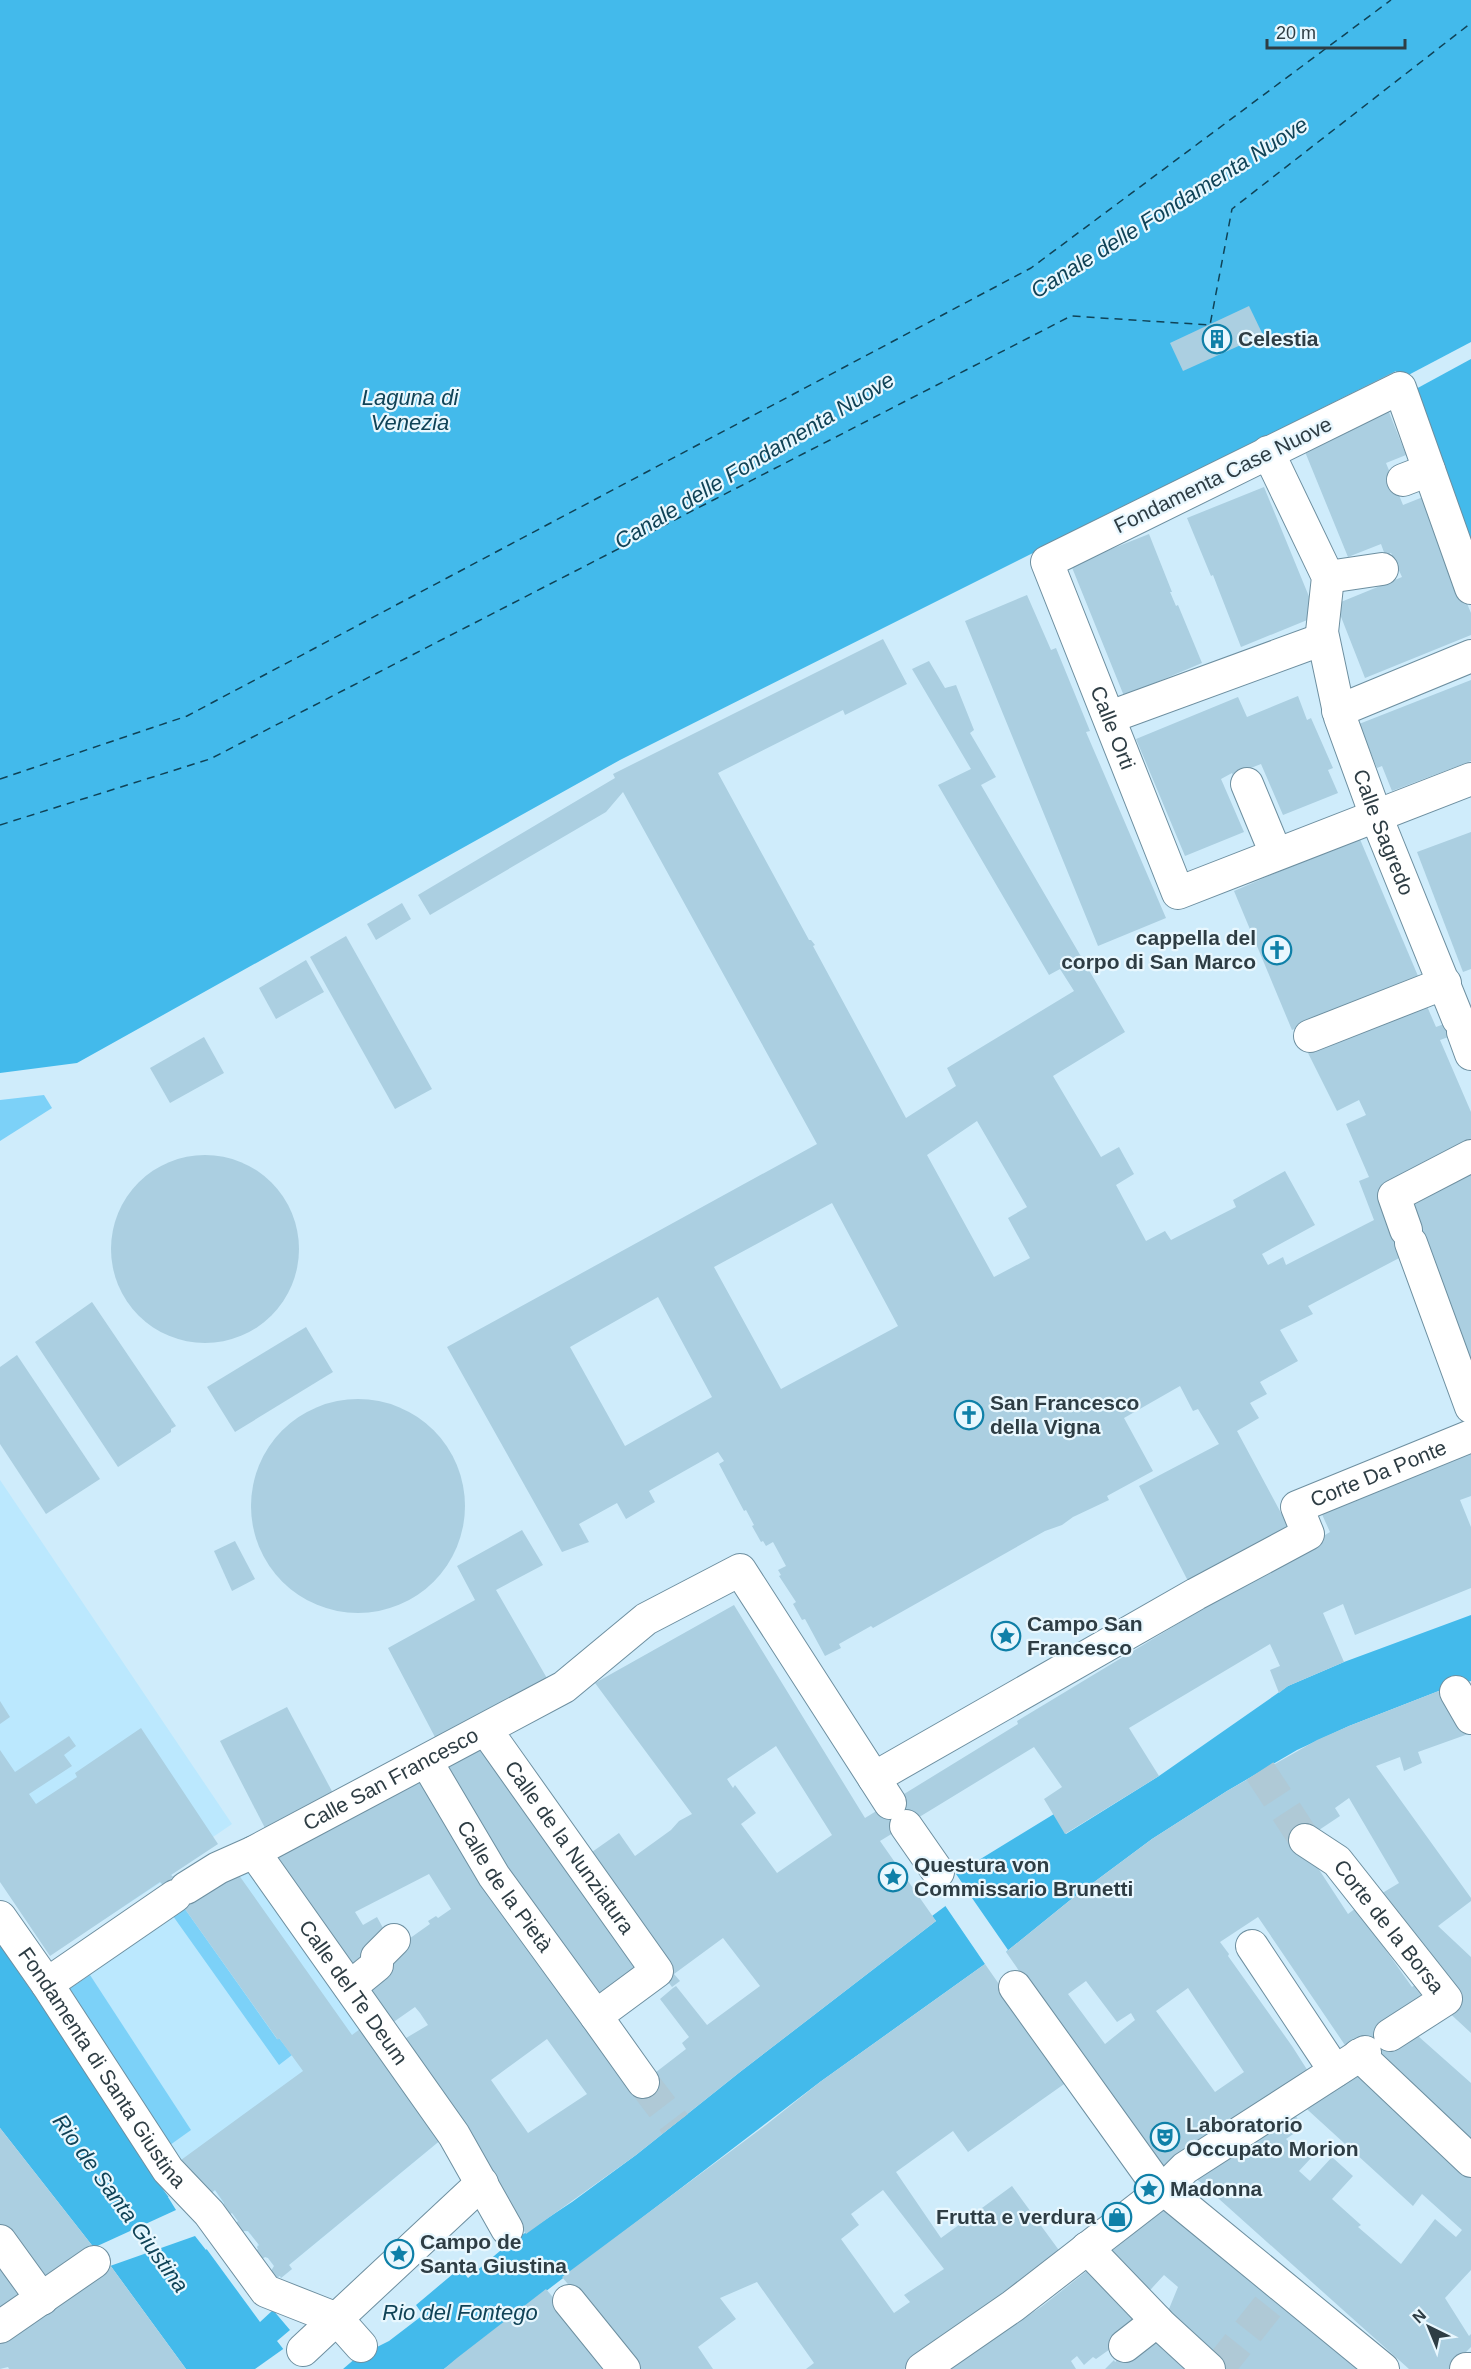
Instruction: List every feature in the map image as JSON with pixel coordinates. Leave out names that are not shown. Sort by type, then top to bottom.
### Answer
[{"type":"street","name":"Fondamenta Case Nuove","points":[[1047,562],[1400,388],[1416,475],[1471,588]]},
{"type":"street","points":[[1268,452],[1328,577],[1382,569]]},
{"type":"street","name":"Calle Orti","points":[[1047,562],[1178,893],[1276,854]]},
{"type":"street","name":"Calle Sagredo","points":[[1328,577],[1323,615],[1323,639],[1338,711],[1376,816],[1460,1013]]},
{"type":"street","points":[[1110,717],[1323,639]]},
{"type":"street","points":[[1338,711],[1471,656]]},
{"type":"street","points":[[1247,784],[1276,854],[1471,779]]},
{"type":"street","points":[[1310,1036],[1460,1013]]},
{"type":"street","points":[[1471,1156],[1394,1196],[1471,1407]]},
{"type":"street","name":"Corte Da Ponte","points":[[890,1802],[1196,1594],[1308,1534],[1297,1507],[1471,1436]]},
{"type":"street","name":"Calle San Francesco","points":[[47,1984],[181,1892],[214,1862],[254,1852],[564,1688],[646,1619],[740,1570],[890,1802]]},
{"type":"street","name":"Calle de la Nunziatura","points":[[486,1730],[657,1971],[593,2012]]},
{"type":"street","name":"Calle de la Pietà","points":[[426,1761],[494,1876],[643,2082]]},
{"type":"street","points":[[890,1802],[938,1872]]},
{"type":"street","name":"Corte de la Borsa","points":[[1305,1840],[1337,1861],[1446,1999],[1390,2035]]},
{"type":"street","name":"Calle del Te Deum","points":[[254,1852],[454,2135],[507,2229]]},
{"type":"street","name":"Fondamenta di Santa Giustina","points":[[0,1917],[47,1984],[168,2170],[207,2213],[266,2290],[336,2319],[361,2346]]},
{"type":"street","points":[[350,1987],[376,1965],[377,1957],[394,1940]]},
{"type":"street","points":[[1252,1946],[1353,2059],[1471,2161]]},
{"type":"street","points":[[1016,1987],[1155,2182],[1278,2293],[1383,2369]]},
{"type":"street","points":[[922,2369],[1013,2306],[1164,2189],[1185,2168],[1353,2059]]},
{"type":"street","points":[[303,2350],[482,2183]]},
{"type":"street","points":[[0,2241],[42,2299]]},
{"type":"street","points":[[1087,2248],[1157,2321],[1209,2369]]},
{"type":"street","points":[[0,2327],[94,2262]]},
{"type":"street","points":[[569,2301],[624,2369]]},
{"type":"street","points":[[1125,2346],[1157,2321]]},
{"type":"shaded area","points":[[44,1095],[52,1108],[0,1141],[0,1100]]},
{"type":"shaded area","points":[[0,1480],[232,1824],[213,1837],[202,1853],[171,1875],[198,1898],[249,1861],[448,2134],[289,2265],[292,2269],[281,2278],[280,2276],[276,2278],[271,2271],[274,2266],[268,2258],[262,2259],[257,2247],[258,2243],[248,2232],[244,2231],[232,2213],[229,2213],[215,2191],[207,2196],[170,2145],[69,1989],[186,1907],[160,1883],[94,1926],[0,1882]]},
{"type":"shaded area","points":[[185,1909],[277,2039],[279,2038],[292,2055],[279,2065],[173,1916]]},
{"type":"shaded area","points":[[90,1975],[191,2130],[170,2145],[69,1989]]},
{"type":"water","name":"Laguna di Venezia","points":[[0,0],[1471,0],[1471,577],[1396,371],[620,760],[77,1063],[0,1073]]},
{"type":"water","name":"Rio del Fontego","points":[[1471,1615],[1471,1681],[1449,1687],[1349,1726],[1297,1750],[1152,1839],[1074,1897],[1006,1952],[985,1964],[820,2082],[444,2369],[343,2369],[357,2357],[389,2341],[423,2315],[416,2305],[460,2268],[468,2278],[507,2245],[572,2202],[636,2155],[936,1921],[932,1916],[967,1890],[956,1874],[1054,1814],[1066,1834],[1159,1776],[1288,1686],[1344,1662]]},
{"type":"water","name":"Rio de Santa Giustina","points":[[0,1945],[99,2089],[143,2162],[260,2322],[273,2310],[290,2330],[277,2341],[299,2369],[186,2369],[110,2265],[98,2253],[0,2128]]},
{"type":"pier","points":[[1471,342],[1471,359],[1403,396],[1397,381]]},
{"type":"pier","points":[[954,1872],[1008,1950],[1006,1952],[1008,1955],[987,1967],[944,1904],[963,1890],[953,1876]]},
{"type":"pier","points":[[168,2197],[171,2197],[208,2247],[206,2250],[195,2236],[110,2266],[93,2248],[176,2210]]},
{"type":"pier","points":[[286,2347],[302,2369],[255,2369]]},
{"type":"building","name":"Celestia","points":[[1249,306],[1263,335],[1183,371],[1170,343]]},
{"type":"building","points":[[1387,407],[1406,455],[1386,463],[1403,505],[1423,497],[1471,613],[1471,635],[1365,678],[1336,604],[1402,577],[1391,553],[1385,555],[1381,544],[1348,557],[1301,442]]},
{"type":"building","points":[[1264,487],[1317,616],[1241,647],[1213,575],[1211,576],[1187,518]]},
{"type":"building","points":[[1149,534],[1172,592],[1170,592],[1176,606],[1178,605],[1202,663],[1124,696],[1071,565]]},
{"type":"building","points":[[1027,595],[1051,650],[1056,648],[1090,731],[1086,732],[1166,918],[1098,946],[965,621]]},
{"type":"building","points":[[883,639],[907,684],[845,715],[843,710],[718,773],[809,940],[815,945],[813,946],[906,1118],[956,1086],[947,1068],[1074,991],[1060,969],[1049,975],[938,785],[971,769],[912,669],[929,661],[945,688],[956,685],[974,730],[970,733],[996,777],[981,785],[1125,1032],[1053,1076],[1101,1157],[1119,1147],[1134,1174],[1116,1185],[1146,1241],[1165,1231],[1171,1240],[1236,1207],[1233,1200],[1285,1171],[1315,1225],[1262,1254],[1268,1265],[1283,1257],[1286,1265],[1374,1220],[1359,1181],[1369,1177],[1346,1124],[1366,1115],[1359,1100],[1337,1111],[1308,1053],[1426,1004],[1436,1027],[1471,1014],[1471,1029],[1440,1040],[1471,1112],[1471,1145],[1379,1191],[1395,1234],[1408,1203],[1471,1170],[1471,1358],[1466,1360],[1403,1256],[1308,1306],[1313,1314],[1280,1330],[1298,1361],[1260,1382],[1267,1394],[1250,1403],[1259,1418],[1237,1431],[1288,1526],[1188,1581],[1139,1486],[1219,1444],[1198,1409],[1193,1411],[1180,1386],[1124,1418],[1153,1471],[1107,1496],[1109,1500],[1073,1517],[1062,1525],[1045,1531],[873,1628],[871,1626],[839,1644],[841,1648],[825,1656],[805,1619],[802,1620],[793,1604],[796,1602],[779,1576],[781,1575],[778,1570],[786,1566],[773,1542],[766,1546],[763,1541],[761,1542],[746,1510],[744,1511],[719,1464],[724,1461],[718,1452],[649,1491],[655,1502],[626,1519],[617,1503],[579,1524],[589,1542],[562,1552],[447,1347],[817,1144],[623,792],[606,812],[430,915],[418,895],[615,778],[613,774]],"holes":[[[977,1121],[1027,1207],[1008,1218],[1030,1258],[994,1277],[927,1155]],[[832,1203],[898,1326],[781,1389],[714,1267]],[[658,1297],[712,1397],[625,1446],[570,1347]]]},
{"type":"building","points":[[1471,680],[1471,761],[1392,791],[1382,766],[1377,768],[1359,724]]},
{"type":"building","points":[[1298,696],[1307,720],[1311,718],[1333,768],[1328,770],[1338,793],[1283,815],[1261,764],[1233,775],[1232,773],[1221,779],[1244,832],[1185,856],[1136,739],[1238,697],[1247,717]]},
{"type":"building","points":[[1471,832],[1471,969],[1463,972],[1417,852]]},
{"type":"building","points":[[1359,837],[1418,976],[1292,1030],[1234,891]]},
{"type":"building","points":[[402,903],[411,919],[376,940],[367,924]]},
{"type":"building","points":[[346,936],[432,1089],[395,1109],[310,957]]},
{"type":"building","points":[[306,960],[324,992],[276,1019],[259,988]]},
{"type":"building","points":[[204,1037],[224,1073],[170,1103],[150,1068]]},
{"type":"building","points":[[205,1155],[241,1162],[257,1171],[271,1183],[283,1197],[292,1213],[299,1249],[292,1285],[283,1301],[271,1315],[257,1327],[241,1336],[205,1343],[169,1336],[153,1327],[139,1315],[127,1301],[118,1285],[111,1249],[118,1213],[127,1197],[139,1183],[153,1171],[169,1162]]},
{"type":"building","points":[[92,1302],[176,1426],[171,1429],[171,1432],[118,1467],[35,1342]]},
{"type":"building","points":[[306,1327],[333,1372],[235,1432],[207,1387]]},
{"type":"building","points":[[17,1355],[100,1479],[46,1514],[0,1444],[0,1367]]},
{"type":"building","points":[[358,1399],[389,1404],[408,1412],[426,1424],[440,1438],[452,1456],[460,1475],[465,1506],[460,1537],[452,1556],[440,1574],[426,1588],[408,1600],[389,1608],[358,1613],[327,1608],[308,1600],[290,1588],[276,1574],[264,1556],[256,1537],[251,1506],[256,1475],[264,1456],[276,1438],[290,1424],[308,1412],[327,1404]]},
{"type":"building","points":[[1471,1447],[1471,1496],[1460,1500],[1471,1527],[1471,1588],[1355,1635],[1343,1604],[1323,1613],[1344,1662],[1288,1686],[1279,1693],[1270,1670],[1280,1666],[1270,1644],[1129,1728],[1159,1776],[1065,1834],[1044,1799],[1062,1787],[1034,1747],[880,1841],[936,1921],[636,2155],[526,2234],[396,2044],[428,2025],[420,2013],[415,2007],[385,2028],[357,1988],[382,1958],[430,1924],[428,1921],[436,1916],[438,1918],[451,1909],[429,1874],[355,1912],[363,1925],[377,1917],[388,1937],[351,1981],[265,1856],[421,1774],[638,2086],[686,2049],[682,2043],[689,2037],[660,1999],[673,1988],[676,1986],[707,2025],[760,1986],[723,1938],[674,1974],[680,1981],[672,1987],[660,1971],[592,1852],[619,1833],[635,1856],[671,1830],[679,1821],[692,1814],[595,1683],[734,1605],[865,1818],[1018,1724],[1017,1721],[1330,1532],[1320,1510]],"holes":[[[776,1746],[832,1835],[777,1873],[741,1824],[756,1813],[735,1785],[733,1788],[727,1779]],[[547,2039],[587,2094],[528,2133],[491,2080]]]},
{"type":"building","points":[[522,1530],[543,1565],[496,1590],[548,1680],[436,1739],[388,1648],[475,1600],[457,1566]]},
{"type":"building","points":[[235,1541],[255,1579],[232,1591],[214,1551]]},
{"type":"building","points":[[1449,1687],[1471,1733],[1418,1752],[1422,1763],[1404,1771],[1400,1757],[1376,1766],[1471,1898],[1471,1901],[1438,1926],[1471,1957],[1471,2033],[1443,2007],[1452,2001],[1374,1898],[1399,1883],[1349,1798],[1335,1808],[1340,1816],[1301,1842],[1348,1914],[1356,1908],[1412,1987],[1422,1980],[1438,1998],[1388,2031],[1394,2038],[1409,2028],[1471,2083],[1471,2151],[1367,2055],[1362,2047],[1351,2054],[1258,1917],[1220,1942],[1313,2079],[1160,2174],[1006,1952],[1074,1897],[1152,1839],[1227,1791],[1317,1740]],"holes":[[[1086,1981],[1117,2022],[1131,2013],[1135,2020],[1105,2044],[1068,1994]],[[1188,1988],[1244,2072],[1215,2092],[1156,2011]]]},
{"type":"building","points":[[0,1701],[10,1717],[0,1724]]},
{"type":"building","points":[[287,1707],[334,1795],[266,1830],[220,1741]]},
{"type":"building","points":[[141,1728],[218,1844],[171,1875],[198,1898],[236,1871],[352,2035],[360,2029],[448,2134],[289,2265],[292,2269],[281,2278],[280,2276],[276,2278],[271,2271],[274,2266],[268,2258],[262,2259],[255,2251],[259,2245],[248,2231],[241,2234],[234,2225],[238,2221],[232,2213],[227,2216],[220,2208],[224,2203],[215,2190],[207,2196],[181,2160],[303,2071],[279,2038],[278,2040],[185,1909],[187,1907],[160,1882],[50,1956],[0,1882],[0,1750],[15,1772],[69,1736],[76,1746],[64,1755],[72,1766],[29,1794],[36,1804],[77,1777],[75,1773]]},
{"type":"building","points":[[484,1743],[646,1969],[597,2005],[440,1765]]},
{"type":"building","points":[[985,1964],[1067,2082],[968,2152],[953,2131],[896,2172],[941,2238],[1012,2186],[1061,2253],[940,2346],[904,2369],[806,2369],[814,2363],[757,2282],[720,2298],[736,2319],[698,2347],[713,2369],[639,2369],[562,2277],[820,2082]],"holes":[[[883,2190],[944,2269],[904,2295],[910,2302],[894,2313],[841,2239],[859,2225],[851,2214]]]},
{"type":"building","points":[[1358,2062],[1471,2168],[1471,2270],[1445,2298],[1469,2336],[1471,2334],[1471,2347],[1449,2369],[1409,2369],[1190,2173],[1291,2106],[1302,2128],[1286,2139],[1292,2145],[1295,2143],[1311,2158],[1299,2171],[1310,2181],[1332,2157],[1353,2176],[1332,2199],[1361,2225],[1358,2227],[1401,2264],[1435,2219],[1456,2237],[1462,2230],[1422,2194],[1413,2206],[1298,2101]]},
{"type":"building","points":[[0,2128],[98,2253],[44,2291],[0,2230]]},
{"type":"building","points":[[1164,2209],[1358,2369],[1217,2369],[1164,2321],[1178,2287],[1164,2275],[1141,2300],[1102,2259]]},
{"type":"building","points":[[0,2252],[33,2297],[0,2321]]},
{"type":"building","points":[[107,2261],[186,2369],[9,2369],[8,2367],[0,2369],[0,2337]]},
{"type":"building","points":[[1097,2263],[1151,2320],[1084,2365],[1077,2356],[1071,2361],[1076,2369],[947,2369],[1041,2307]]},
{"type":"building","points":[[546,2289],[613,2369],[444,2369],[457,2358]]},
{"type":"building","points":[[1158,2329],[1203,2369],[1105,2369],[1114,2360],[1115,2362]]},
{"type":"ferry route","points":[[0,779],[187,716],[1031,268],[1391,0]]},
{"type":"ferry route","points":[[0,825],[210,759],[1071,316],[1210,325],[1232,209],[1471,23]]},
{"type":"tunnel","points":[[1260,1771],[1305,1840]]},
{"type":"tunnel","points":[[643,2082],[675,2124]]},
{"type":"tunnel","points":[[1218,2369],[1273,2300]]},
{"type":"place","name":"Celestia","points":[[1217,339]]},
{"type":"place","name":"cappella del corpo di San Marco","points":[[1277,950]]},
{"type":"place","name":"San Francesco della Vigna","points":[[969,1415]]},
{"type":"place","name":"Campo San Francesco","points":[[1006,1636]]},
{"type":"place","name":"Questura von Commissario Brunetti","points":[[893,1877]]},
{"type":"place","name":"Laboratorio Occupato Morion","points":[[1165,2137]]},
{"type":"place","name":"Madonna","points":[[1149,2189]]},
{"type":"place","name":"Frutta e verdura","points":[[1117,2217]]},
{"type":"place","name":"Campo de Santa Giustina","points":[[399,2254]]},
{"type":"water label","name":"Canale delle Fondamenta Nuove","points":[[1169,207]]},
{"type":"water label","name":"Canale delle Fondamenta Nuove","points":[[754,460]]}]
